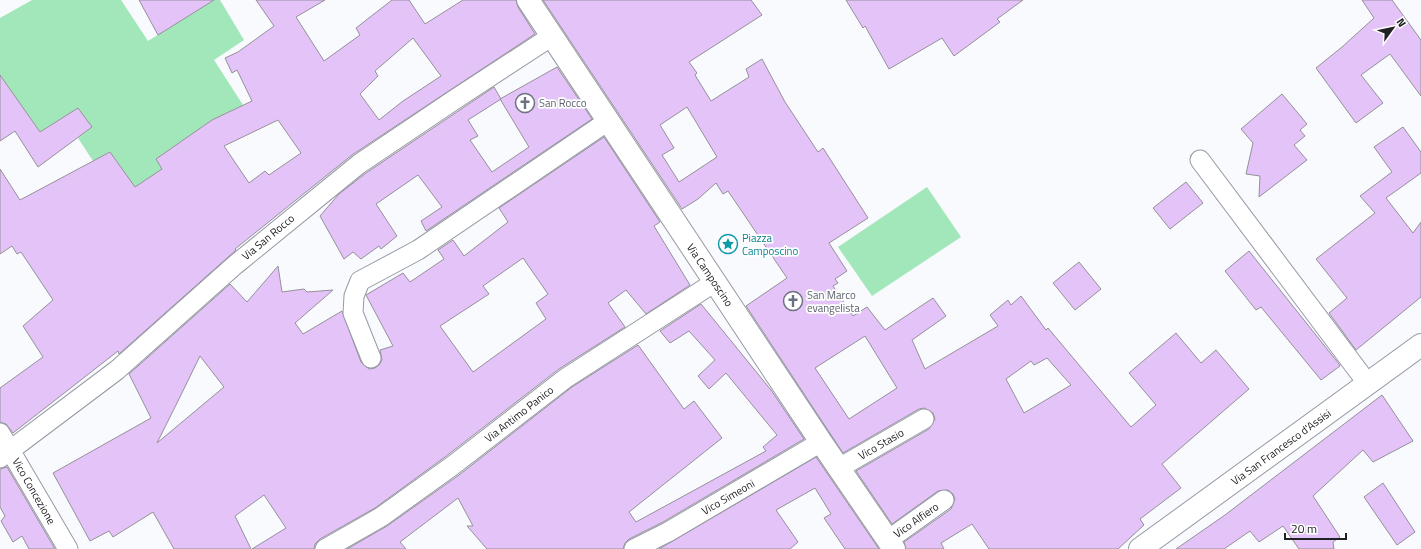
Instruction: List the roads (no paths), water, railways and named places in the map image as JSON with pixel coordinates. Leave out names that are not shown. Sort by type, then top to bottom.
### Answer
[{"type":"street","name":"Via Camposcino","points":[[528,0],[891,545]]},
{"type":"street","name":"Via San Rocco","points":[[5,454],[117,370],[234,264],[359,164],[552,36]]},
{"type":"street","points":[[371,358],[353,313],[354,296],[360,281],[418,250],[608,121]]},
{"type":"street","points":[[1200,160],[1368,384]]},
{"type":"street","name":"Via Antimo Panico","points":[[326,549],[381,517],[439,475],[566,378],[715,282]]},
{"type":"street","name":"Via San Francesco d'Assisi","points":[[1145,547],[1421,345]]},
{"type":"street","name":"Vico Stasio","points":[[839,468],[924,419]]},
{"type":"street","name":"Vico Concezione","points":[[0,433],[5,454],[68,549]]},
{"type":"street","name":"Vico Simeoni","points":[[634,549],[668,532],[821,442]]},
{"type":"street","name":"Vico Alfiero","points":[[891,545],[944,500]]},
{"type":"place","name":"San Rocco","points":[[525,103]]},
{"type":"place","name":"Piazza Camposcino","points":[[728,244]]},
{"type":"place","name":"San Marco evangelista","points":[[793,301]]}]
